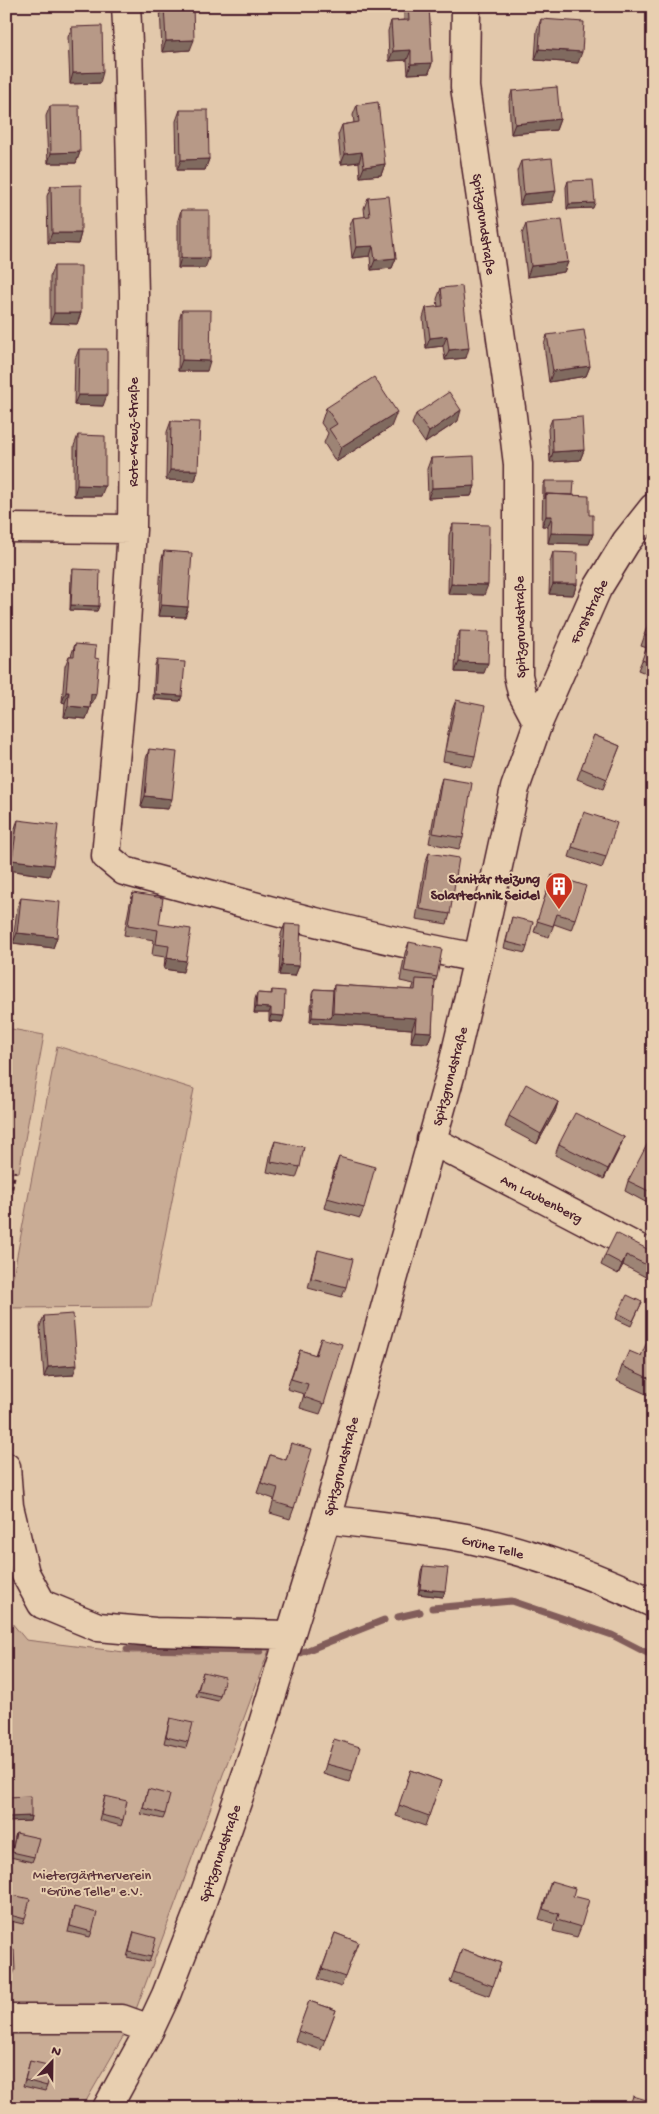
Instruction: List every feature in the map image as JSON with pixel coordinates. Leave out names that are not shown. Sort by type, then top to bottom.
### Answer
[{"type":"street","name":"Rote-Kreuz-Straße","points":[[126,6],[134,294],[132,529],[122,688],[106,856],[124,871],[275,913],[414,946],[478,958]]},
{"type":"street","name":"Spitzgrundstraße","points":[[107,2108],[150,2029],[179,1961],[252,1759],[326,1519],[452,1069],[515,788],[538,723],[522,694],[518,675],[518,464],[466,87],[466,6]]},
{"type":"street","name":"Forststraße","points":[[538,723],[597,589],[626,542],[653,508]]},
{"type":"street","points":[[6,528],[132,529]]},
{"type":"street","name":"Am Laubenberg","points":[[431,1140],[653,1256]]},
{"type":"street","points":[[6,1467],[9,1506],[25,1574],[42,1604],[98,1627],[155,1632],[290,1635]]},
{"type":"street","name":"Grüne Telle","points":[[326,1519],[465,1538],[512,1550],[622,1588],[653,1603]]},
{"type":"street","points":[[6,2019],[122,2019],[150,2029]]},
{"type":"path","points":[[6,1220],[15,1171]]},
{"type":"green space","points":[[6,1028],[44,1035],[19,1172],[10,1173],[6,1193]]},
{"type":"green space","points":[[57,1046],[194,1089],[151,1307],[7,1308]]},
{"type":"green space","name":"Mietergärtnerverein \"Grüne Telle\" e.V.","points":[[6,1616],[26,1640],[132,1653],[269,1650],[131,2023],[82,2108],[6,2108]]},
{"type":"building","points":[[164,6],[193,6],[194,40],[166,41]]},
{"type":"building","points":[[408,6],[429,6],[432,63],[411,64],[411,50],[393,51],[391,21],[409,20]]},
{"type":"building","points":[[541,19],[584,22],[582,52],[539,49]]},
{"type":"building","points":[[102,26],[103,72],[73,73],[72,27]]},
{"type":"building","points":[[557,87],[560,119],[515,124],[512,91]]},
{"type":"building","points":[[378,102],[385,164],[364,167],[362,152],[345,154],[342,125],[359,122],[357,105]]},
{"type":"building","points":[[50,106],[79,106],[80,152],[51,153]]},
{"type":"building","points":[[180,110],[208,110],[209,159],[181,160]]},
{"type":"building","points":[[552,158],[556,191],[524,194],[521,161]]},
{"type":"building","points":[[593,180],[595,203],[569,204],[568,181]]},
{"type":"building","points":[[81,185],[81,233],[52,233],[51,186]]},
{"type":"building","points":[[389,196],[396,258],[375,260],[373,246],[356,247],[353,218],[370,216],[368,198]]},
{"type":"building","points":[[181,210],[209,210],[209,258],[181,258]]},
{"type":"building","points":[[562,219],[568,262],[531,266],[526,224]]},
{"type":"building","points":[[54,266],[81,266],[81,313],[54,313]]},
{"type":"building","points":[[462,286],[469,348],[449,350],[447,336],[430,338],[426,308],[443,306],[441,288]]},
{"type":"building","points":[[182,310],[211,310],[210,361],[182,360]]},
{"type":"building","points":[[584,330],[590,366],[553,371],[547,335]]},
{"type":"building","points":[[79,349],[107,349],[107,395],[78,395]]},
{"type":"building","points":[[374,377],[397,412],[341,447],[329,429],[337,424],[326,408]]},
{"type":"building","points":[[449,392],[461,410],[429,432],[416,414]]},
{"type":"building","points":[[582,417],[584,450],[553,452],[552,419]]},
{"type":"building","points":[[171,421],[200,422],[198,470],[170,470]]},
{"type":"building","points":[[78,435],[105,436],[105,486],[77,485]]},
{"type":"building","points":[[474,456],[475,486],[432,488],[431,458]]},
{"type":"building","points":[[545,481],[574,481],[573,495],[546,494],[545,499]]},
{"type":"building","points":[[546,494],[589,496],[589,515],[593,515],[593,534],[551,533],[552,516],[546,516]]},
{"type":"building","points":[[453,524],[489,525],[488,585],[451,584]]},
{"type":"building","points":[[164,551],[192,553],[188,607],[161,605]]},
{"type":"building","points":[[553,552],[578,553],[577,584],[553,584]]},
{"type":"building","points":[[73,569],[100,570],[99,606],[71,605]]},
{"type":"building","points":[[652,614],[653,664],[642,660],[650,637],[644,635]]},
{"type":"building","points":[[460,631],[489,632],[488,663],[459,662]]},
{"type":"building","points":[[75,644],[96,646],[95,658],[99,659],[96,694],[91,694],[90,708],[68,706],[69,692],[66,692],[69,656],[74,656]]},
{"type":"building","points":[[157,660],[185,662],[182,696],[155,694]]},
{"type":"building","points":[[456,700],[485,706],[475,756],[446,751]]},
{"type":"building","points":[[594,735],[620,746],[607,779],[581,768]]},
{"type":"building","points":[[149,749],[177,752],[172,799],[145,796]]},
{"type":"building","points":[[442,778],[472,783],[463,838],[433,833]]},
{"type":"building","points":[[584,812],[617,823],[606,857],[572,847]]},
{"type":"building","points":[[18,820],[58,825],[53,865],[12,860]]},
{"type":"building","points":[[429,853],[459,858],[450,914],[420,909]]},
{"type":"building","name":"Sanitär Heizung Solartechnik Seidel","points":[[552,875],[586,886],[575,919],[557,914],[553,926],[537,921]]},
{"type":"building","points":[[133,893],[163,898],[159,924],[191,929],[186,961],[167,958],[169,946],[156,944],[158,930],[128,925]]},
{"type":"building","points":[[21,898],[60,902],[57,937],[17,933]]},
{"type":"building","points":[[512,917],[533,922],[527,947],[506,942]]},
{"type":"building","points":[[285,924],[301,925],[299,966],[282,965]]},
{"type":"building","points":[[409,942],[442,949],[437,977],[404,971]]},
{"type":"building","points":[[416,979],[435,980],[432,1032],[415,1031],[416,1018],[333,1013],[334,985],[415,990]]},
{"type":"building","points":[[314,989],[333,990],[331,1018],[312,1017]]},
{"type":"building","points":[[272,990],[285,991],[284,1016],[271,1015],[271,1008],[256,1007],[257,993],[272,994]]},
{"type":"building","points":[[653,1013],[653,1029],[650,1028]]},
{"type":"building","points":[[526,1084],[558,1102],[541,1134],[509,1116]]},
{"type":"building","points":[[575,1113],[624,1137],[608,1169],[559,1144]]},
{"type":"building","points":[[650,1139],[653,1140],[653,1193],[628,1181]]},
{"type":"building","points":[[275,1141],[304,1147],[300,1167],[271,1162]]},
{"type":"building","points":[[339,1157],[375,1167],[364,1208],[327,1198]]},
{"type":"building","points":[[616,1233],[653,1252],[653,1268],[626,1255],[622,1264],[605,1255]]},
{"type":"building","points":[[318,1250],[353,1259],[346,1287],[311,1278]]},
{"type":"building","points":[[627,1295],[642,1302],[633,1321],[618,1313]]},
{"type":"building","points":[[73,1314],[77,1365],[48,1367],[44,1316]]},
{"type":"building","points":[[649,1337],[653,1339],[653,1380],[622,1366],[629,1351],[641,1356]]},
{"type":"building","points":[[321,1338],[342,1344],[324,1404],[304,1397],[308,1384],[291,1379],[300,1350],[316,1355]]},
{"type":"building","points":[[291,1443],[312,1449],[294,1508],[274,1502],[278,1488],[261,1483],[270,1455],[286,1460]]},
{"type":"building","points":[[423,1566],[448,1568],[445,1591],[420,1589]]},
{"type":"building","points":[[203,1672],[225,1677],[220,1696],[198,1691]]},
{"type":"building","points":[[170,1718],[193,1723],[188,1742],[166,1737]]},
{"type":"building","points":[[334,1739],[360,1747],[353,1771],[326,1764]]},
{"type":"building","points":[[411,1770],[441,1781],[429,1816],[399,1805]]},
{"type":"building","points":[[148,1789],[170,1795],[165,1814],[143,1808]]},
{"type":"building","points":[[31,1796],[31,1816],[7,1817],[7,1797]]},
{"type":"building","points":[[105,1796],[127,1801],[123,1820],[101,1815]]},
{"type":"building","points":[[16,1833],[39,1838],[34,1857],[12,1852]]},
{"type":"building","points":[[551,1881],[575,1888],[573,1896],[589,1900],[581,1927],[557,1920],[559,1914],[543,1909]]},
{"type":"building","points":[[8,1894],[30,1899],[25,1919],[6,1914]]},
{"type":"building","points":[[74,1907],[97,1913],[92,1932],[70,1926]]},
{"type":"building","points":[[134,1932],[156,1938],[151,1957],[129,1952]]},
{"type":"building","points":[[335,1933],[358,1942],[345,1977],[322,1969]]},
{"type":"building","points":[[462,1949],[501,1963],[493,1986],[454,1972]]},
{"type":"building","points":[[6,1950],[14,1950],[15,1970],[6,1970]]},
{"type":"building","points":[[309,2001],[336,2010],[325,2040],[298,2031]]},
{"type":"building","points":[[30,2061],[52,2066],[47,2086],[25,2080]]},
{"type":"building","points":[[633,2096],[653,2102],[653,2108],[629,2108]]},
{"type":"waterway","points":[[432,1608],[512,1601],[612,1635],[653,1656]]},
{"type":"waterway","points":[[398,1617],[420,1612]]},
{"type":"waterway","points":[[298,1654],[384,1620]]},
{"type":"waterway","points":[[127,1649],[260,1651]]},
{"type":"place","name":"Sanitär Heizung Solartechnik Seidel","points":[[559,910]]}]
